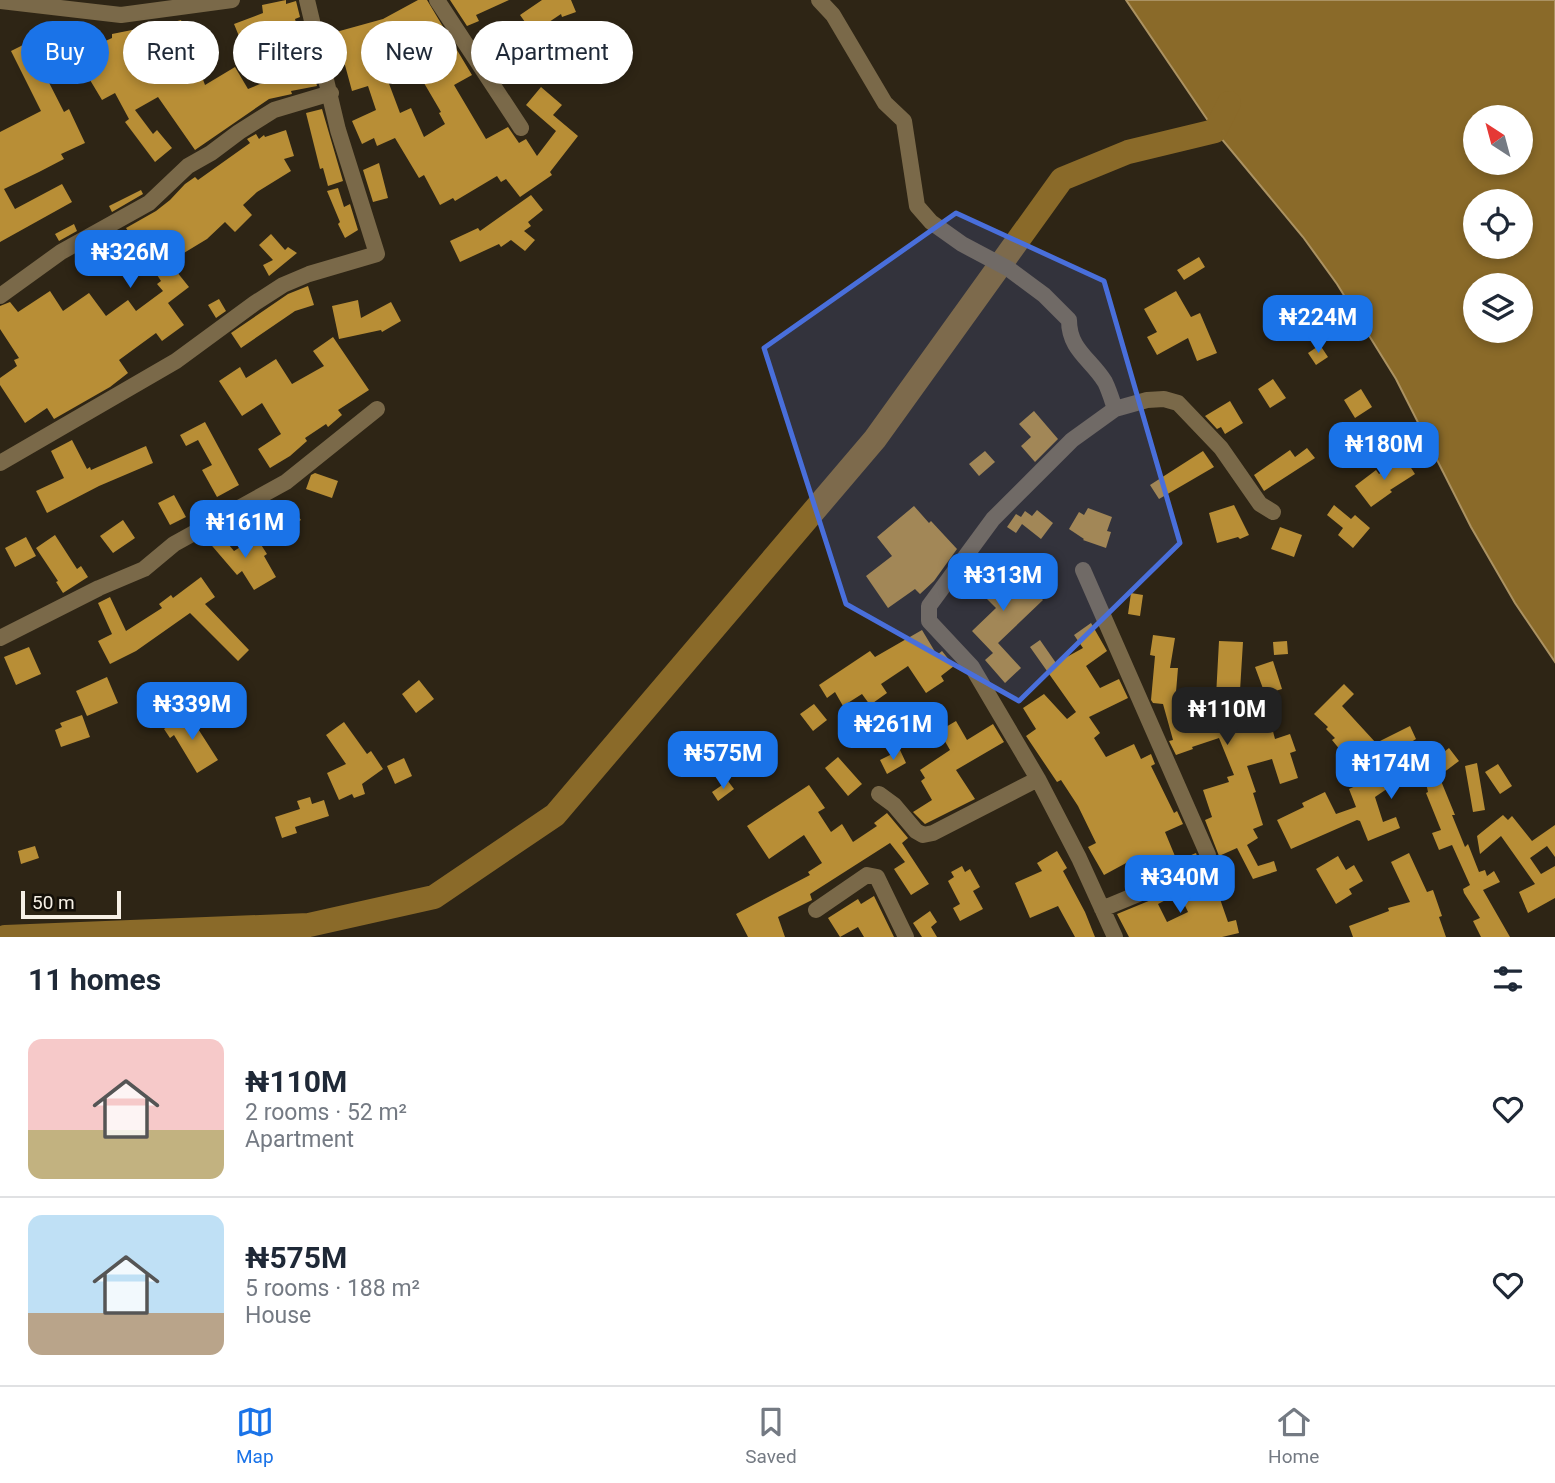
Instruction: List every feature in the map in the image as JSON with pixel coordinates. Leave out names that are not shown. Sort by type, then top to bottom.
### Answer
[{"type":"street","points":[[0,1],[121,15],[232,0]]},
{"type":"street","points":[[0,463],[176,361],[283,285],[309,274],[377,254],[338,130],[307,0]]},
{"type":"street","points":[[436,0],[522,128]]},
{"type":"street","points":[[819,0],[833,15],[886,103],[904,121],[917,206],[931,222],[962,244],[1009,269],[1044,295],[1069,320],[1069,335],[1105,382],[1115,409]]},
{"type":"street","points":[[0,296],[61,252],[149,203],[188,166],[274,110],[331,93]]},
{"type":"street","points":[[1115,937],[1079,858],[1038,779],[972,667],[929,621],[929,606],[993,519],[1072,439],[1115,409],[1146,400],[1164,399],[1178,403],[1221,448],[1260,504],[1273,512]]},
{"type":"street","points":[[0,638],[99,588],[144,569],[174,544],[286,482],[377,409]]},
{"type":"street","points":[[1083,570],[1208,855],[1203,867],[1102,909]]},
{"type":"street","points":[[879,794],[894,805],[916,831],[923,835],[933,833],[1038,779]]},
{"type":"street","points":[[816,910],[867,875],[877,877],[906,937]]},
{"type":"highlighted area","points":[[956,213],[1104,281],[1180,543],[1019,701],[846,604],[764,348]]},
{"type":"shaded area","points":[[1126,0],[1555,0],[1555,662],[1515,603],[1471,527],[1396,379],[1337,284],[1303,237],[1215,131]]},
{"type":"building","points":[[286,0],[286,4],[296,1],[300,17],[296,21],[242,21],[263,13],[262,5]]},
{"type":"building","points":[[418,0],[427,0],[440,21],[376,21]]},
{"type":"building","points":[[450,0],[509,0],[476,15],[479,21],[471,21],[467,26]]},
{"type":"building","points":[[542,0],[571,0],[576,12],[562,17],[561,14],[550,21],[524,21],[520,15]]},
{"type":"building","points":[[361,25],[361,84],[389,84],[400,113],[411,108],[424,137],[445,124],[425,84],[456,84],[486,139],[508,127],[519,143],[526,139],[537,156],[556,131],[526,105],[541,87],[562,105],[553,115],[578,136],[550,172],[552,175],[520,197],[506,179],[501,182],[497,176],[455,201],[453,198],[440,205],[424,175],[419,178],[395,138],[377,146],[374,138],[362,144],[352,121],[376,110],[368,86],[352,91],[347,73],[347,29]]},
{"type":"building","points":[[123,32],[123,84],[219,84],[219,77],[233,68],[233,84],[245,84],[248,89],[260,84],[317,86],[269,99],[195,150],[158,97],[135,110],[153,134],[157,130],[172,148],[155,162],[125,122],[129,119],[115,93],[102,100],[92,84],[109,84],[109,39],[112,34]]},
{"type":"building","points":[[21,46],[21,71],[11,51]]},
{"type":"building","points":[[457,50],[471,73],[457,83]]},
{"type":"building","points":[[28,84],[50,84],[64,112],[69,109],[85,143],[61,154],[64,159],[4,189],[15,209],[62,184],[72,202],[0,242],[0,132],[41,111]]},
{"type":"building","points":[[322,109],[343,181],[328,186],[323,168],[320,169],[306,113]]},
{"type":"building","points":[[286,130],[294,156],[284,159],[291,171],[257,192],[243,205],[252,215],[235,232],[225,222],[207,239],[169,262],[189,287],[168,303],[184,325],[162,341],[156,333],[119,360],[128,373],[110,387],[54,419],[47,408],[25,423],[0,385],[0,378],[17,366],[14,360],[19,358],[0,329],[0,306],[10,302],[18,312],[50,291],[63,311],[89,293],[106,316],[128,300],[136,311],[163,291],[157,284],[161,281],[126,228],[156,211],[195,177],[198,180],[250,143],[247,139],[256,134],[259,139],[264,135],[265,137]]},
{"type":"building","points":[[379,163],[388,198],[373,202],[363,170]]},
{"type":"building","points":[[338,188],[344,207],[350,204],[358,230],[345,238],[327,191]]},
{"type":"building","points":[[141,190],[143,194],[112,212],[109,206]]},
{"type":"building","points":[[531,195],[543,210],[528,222],[531,226],[524,231],[535,240],[525,251],[511,240],[501,247],[499,244],[460,262],[450,241],[478,228],[480,231]]},
{"type":"building","points":[[74,224],[77,231],[59,241],[55,234]]},
{"type":"building","points":[[271,234],[285,250],[288,247],[297,253],[269,276],[263,265],[273,260],[259,245]]},
{"type":"building","points":[[1199,257],[1205,267],[1184,280],[1177,270]]},
{"type":"building","points":[[308,286],[314,305],[295,311],[241,348],[231,333],[288,294]]},
{"type":"building","points":[[1176,291],[1191,317],[1200,313],[1217,353],[1197,361],[1188,338],[1157,355],[1147,337],[1157,332],[1144,309]]},
{"type":"building","points":[[219,299],[226,311],[216,318],[208,305]]},
{"type":"building","points":[[358,300],[361,318],[391,302],[401,321],[382,332],[381,330],[339,339],[332,306]]},
{"type":"building","points":[[333,337],[369,390],[338,410],[342,415],[328,427],[326,424],[305,438],[307,441],[290,456],[270,468],[258,449],[281,434],[262,403],[242,416],[219,381],[240,367],[246,378],[276,359],[292,384],[324,366],[313,351]]},
{"type":"building","points":[[1320,345],[1328,357],[1316,365],[1308,353]]},
{"type":"building","points":[[1273,379],[1286,398],[1270,408],[1258,389]]},
{"type":"building","points":[[1361,389],[1372,407],[1355,418],[1344,400]]},
{"type":"building","points":[[1230,401],[1243,423],[1225,434],[1221,427],[1217,429],[1205,416]]},
{"type":"building","points":[[1034,411],[1058,439],[1035,462],[1021,446],[1031,437],[1019,424]]},
{"type":"building","points":[[205,422],[239,485],[217,497],[202,470],[212,465],[198,440],[186,446],[180,435]]},
{"type":"building","points":[[72,440],[87,469],[90,467],[91,470],[146,446],[153,463],[99,486],[47,513],[36,491],[64,478],[51,451]]},
{"type":"building","points":[[1307,448],[1315,458],[1264,491],[1254,475],[1290,450],[1295,457]]},
{"type":"building","points":[[985,451],[995,462],[979,476],[969,464]]},
{"type":"building","points":[[1203,451],[1214,467],[1159,499],[1150,485]]},
{"type":"building","points":[[1404,457],[1415,474],[1390,490],[1392,492],[1371,507],[1355,486],[1376,470],[1379,474]]},
{"type":"building","points":[[315,473],[338,481],[332,498],[306,489],[311,475]]},
{"type":"building","points":[[174,495],[186,517],[170,525],[158,503]]},
{"type":"building","points":[[281,504],[284,508],[290,504],[301,520],[265,543],[255,527],[266,520],[263,515]]},
{"type":"building","points":[[1234,505],[1249,535],[1217,543],[1209,513]]},
{"type":"building","points":[[1334,505],[1351,519],[1355,515],[1370,528],[1353,548],[1338,535],[1343,528],[1327,515]]},
{"type":"building","points":[[914,506],[957,549],[934,581],[920,594],[915,589],[888,608],[866,576],[892,556],[877,537]]},
{"type":"building","points":[[1088,508],[1112,517],[1107,531],[1111,532],[1106,548],[1083,540],[1069,529],[1079,512],[1084,515]]},
{"type":"building","points":[[1037,510],[1053,523],[1041,539],[1022,524],[1016,533],[1007,527],[1016,514],[1021,517],[1025,511],[1032,516]]},
{"type":"building","points":[[123,520],[135,538],[113,553],[100,536]]},
{"type":"building","points":[[1280,527],[1302,535],[1294,557],[1271,549]]},
{"type":"building","points":[[218,532],[234,551],[256,537],[267,554],[264,556],[276,577],[254,590],[242,571],[237,575],[207,540]]},
{"type":"building","points":[[55,535],[77,569],[81,566],[88,577],[63,593],[36,548]]},
{"type":"building","points":[[26,537],[36,556],[15,567],[5,548]]},
{"type":"building","points":[[1008,561],[1043,600],[998,643],[1021,668],[1005,683],[985,660],[993,653],[972,631],[996,608],[964,576],[973,567],[986,580]]},
{"type":"building","points":[[201,577],[215,597],[205,604],[249,650],[238,661],[190,613],[136,651],[110,664],[98,641],[112,634],[98,603],[110,597],[126,631],[162,608],[159,604],[171,595],[173,598]]},
{"type":"building","points":[[1131,593],[1143,595],[1140,616],[1128,614]]},
{"type":"building","points":[[1091,623],[1107,651],[1086,666],[1100,688],[1119,679],[1128,698],[1089,717],[1100,733],[1094,738],[1106,757],[1134,744],[1141,759],[1151,754],[1155,764],[1151,766],[1174,813],[1177,811],[1183,824],[1165,832],[1177,861],[1196,853],[1197,856],[1135,884],[1128,862],[1104,875],[1088,847],[1096,843],[1078,806],[1061,780],[1057,782],[1026,736],[1036,729],[1023,708],[1044,694],[1067,719],[1076,712],[1030,647],[1040,640],[1056,663],[1083,648],[1074,635]]},
{"type":"building","points":[[922,630],[937,655],[942,651],[954,666],[941,676],[944,681],[926,693],[908,666],[881,684],[887,693],[870,705],[862,694],[843,706],[835,692],[827,698],[819,685],[870,651],[875,657]]},
{"type":"building","points":[[1153,635],[1175,638],[1170,668],[1178,668],[1174,716],[1182,713],[1185,724],[1215,715],[1219,641],[1243,642],[1239,707],[1265,701],[1275,739],[1290,734],[1296,751],[1290,753],[1298,778],[1280,784],[1272,759],[1247,766],[1263,825],[1253,829],[1258,838],[1247,845],[1258,866],[1274,861],[1277,871],[1253,879],[1237,848],[1219,856],[1205,820],[1212,817],[1203,790],[1229,782],[1227,777],[1234,775],[1219,738],[1176,755],[1169,741],[1173,740],[1163,704],[1153,703],[1151,700],[1155,656],[1150,655]]},
{"type":"building","points":[[1287,641],[1288,654],[1274,655],[1273,642]]},
{"type":"building","points":[[29,647],[41,674],[16,685],[4,657]]},
{"type":"building","points":[[1273,661],[1282,689],[1265,694],[1255,667]]},
{"type":"building","points":[[107,677],[118,703],[87,716],[76,691]]},
{"type":"building","points":[[419,680],[434,699],[416,713],[402,694]]},
{"type":"building","points":[[1344,684],[1354,694],[1342,706],[1376,743],[1410,726],[1416,739],[1408,744],[1421,760],[1439,756],[1449,748],[1459,761],[1439,776],[1465,847],[1468,844],[1479,872],[1485,870],[1487,876],[1494,871],[1500,882],[1483,890],[1510,937],[1481,937],[1473,921],[1480,918],[1463,889],[1470,885],[1452,845],[1439,850],[1432,833],[1441,830],[1426,793],[1428,792],[1422,765],[1375,797],[1383,822],[1396,817],[1400,828],[1368,841],[1360,821],[1357,820],[1291,849],[1277,820],[1304,807],[1302,803],[1325,792],[1336,814],[1356,807],[1349,789],[1360,784],[1355,777],[1371,767],[1351,742],[1341,751],[1332,740],[1335,738],[1326,729],[1328,727],[1314,714]]},
{"type":"building","points":[[814,704],[827,720],[813,731],[800,714]]},
{"type":"building","points":[[910,709],[924,728],[907,741],[893,721]]},
{"type":"building","points":[[190,710],[197,719],[193,721],[218,760],[197,773],[174,735],[170,738],[164,729]]},
{"type":"building","points":[[82,715],[90,737],[61,747],[55,730],[62,727],[60,723]]},
{"type":"building","points":[[956,721],[967,740],[993,724],[1004,742],[956,770],[975,799],[925,824],[913,812],[932,800],[921,781],[925,778],[920,770],[950,750],[939,731]]},
{"type":"building","points":[[344,722],[367,754],[371,751],[383,769],[362,784],[365,794],[354,798],[352,794],[339,800],[327,773],[346,764],[326,735]]},
{"type":"building","points":[[900,750],[906,763],[887,774],[880,760]]},
{"type":"building","points":[[838,757],[862,784],[848,796],[825,768]]},
{"type":"building","points":[[404,758],[412,776],[395,784],[387,766]]},
{"type":"building","points":[[1477,763],[1485,810],[1473,812],[1465,766]]},
{"type":"building","points":[[1498,764],[1512,786],[1500,794],[1485,772]]},
{"type":"building","points":[[728,781],[734,789],[718,801],[712,792]]},
{"type":"building","points":[[809,785],[825,808],[818,812],[831,832],[842,824],[853,842],[877,826],[874,823],[887,813],[908,838],[902,843],[929,884],[911,895],[894,869],[905,862],[890,843],[810,894],[812,900],[778,917],[785,937],[748,937],[736,914],[810,875],[808,872],[822,863],[804,835],[769,859],[747,826]]},
{"type":"building","points":[[310,797],[312,804],[324,800],[329,816],[295,827],[297,833],[282,838],[275,817],[300,809],[297,801]]},
{"type":"building","points":[[1503,815],[1508,820],[1512,816],[1532,841],[1555,825],[1555,857],[1547,846],[1530,858],[1541,874],[1555,866],[1555,898],[1528,913],[1519,892],[1535,884],[1501,836],[1480,854],[1477,836]]},
{"type":"building","points":[[35,846],[39,858],[21,864],[18,851]]},
{"type":"building","points":[[1057,851],[1067,868],[1063,871],[1095,937],[1075,937],[1058,906],[1030,918],[1015,883],[1042,871],[1037,863]]},
{"type":"building","points":[[1409,853],[1427,892],[1433,890],[1446,937],[1353,937],[1349,926],[1389,911],[1388,908],[1410,902],[1391,862]]},
{"type":"building","points":[[1338,856],[1346,870],[1354,865],[1363,881],[1349,889],[1352,894],[1336,904],[1316,869]]},
{"type":"building","points":[[962,866],[965,872],[970,869],[980,887],[973,891],[983,909],[960,921],[953,908],[960,904],[948,881],[954,877],[951,872]]},
{"type":"building","points":[[1207,877],[1217,900],[1220,899],[1228,922],[1236,920],[1239,933],[1222,937],[1129,937],[1117,914]],"holes":[[[1179,893],[1188,912],[1167,922],[1158,904]]]},
{"type":"building","points":[[874,896],[894,937],[864,937],[858,927],[840,937],[828,918],[858,899],[861,904]]},
{"type":"building","points":[[930,911],[937,922],[931,927],[937,937],[922,937],[913,923]]},
{"type":"waterway","points":[[5,937],[309,925],[434,897],[555,815],[875,439],[1062,179],[1128,152],[1215,131],[1229,103]]}]
